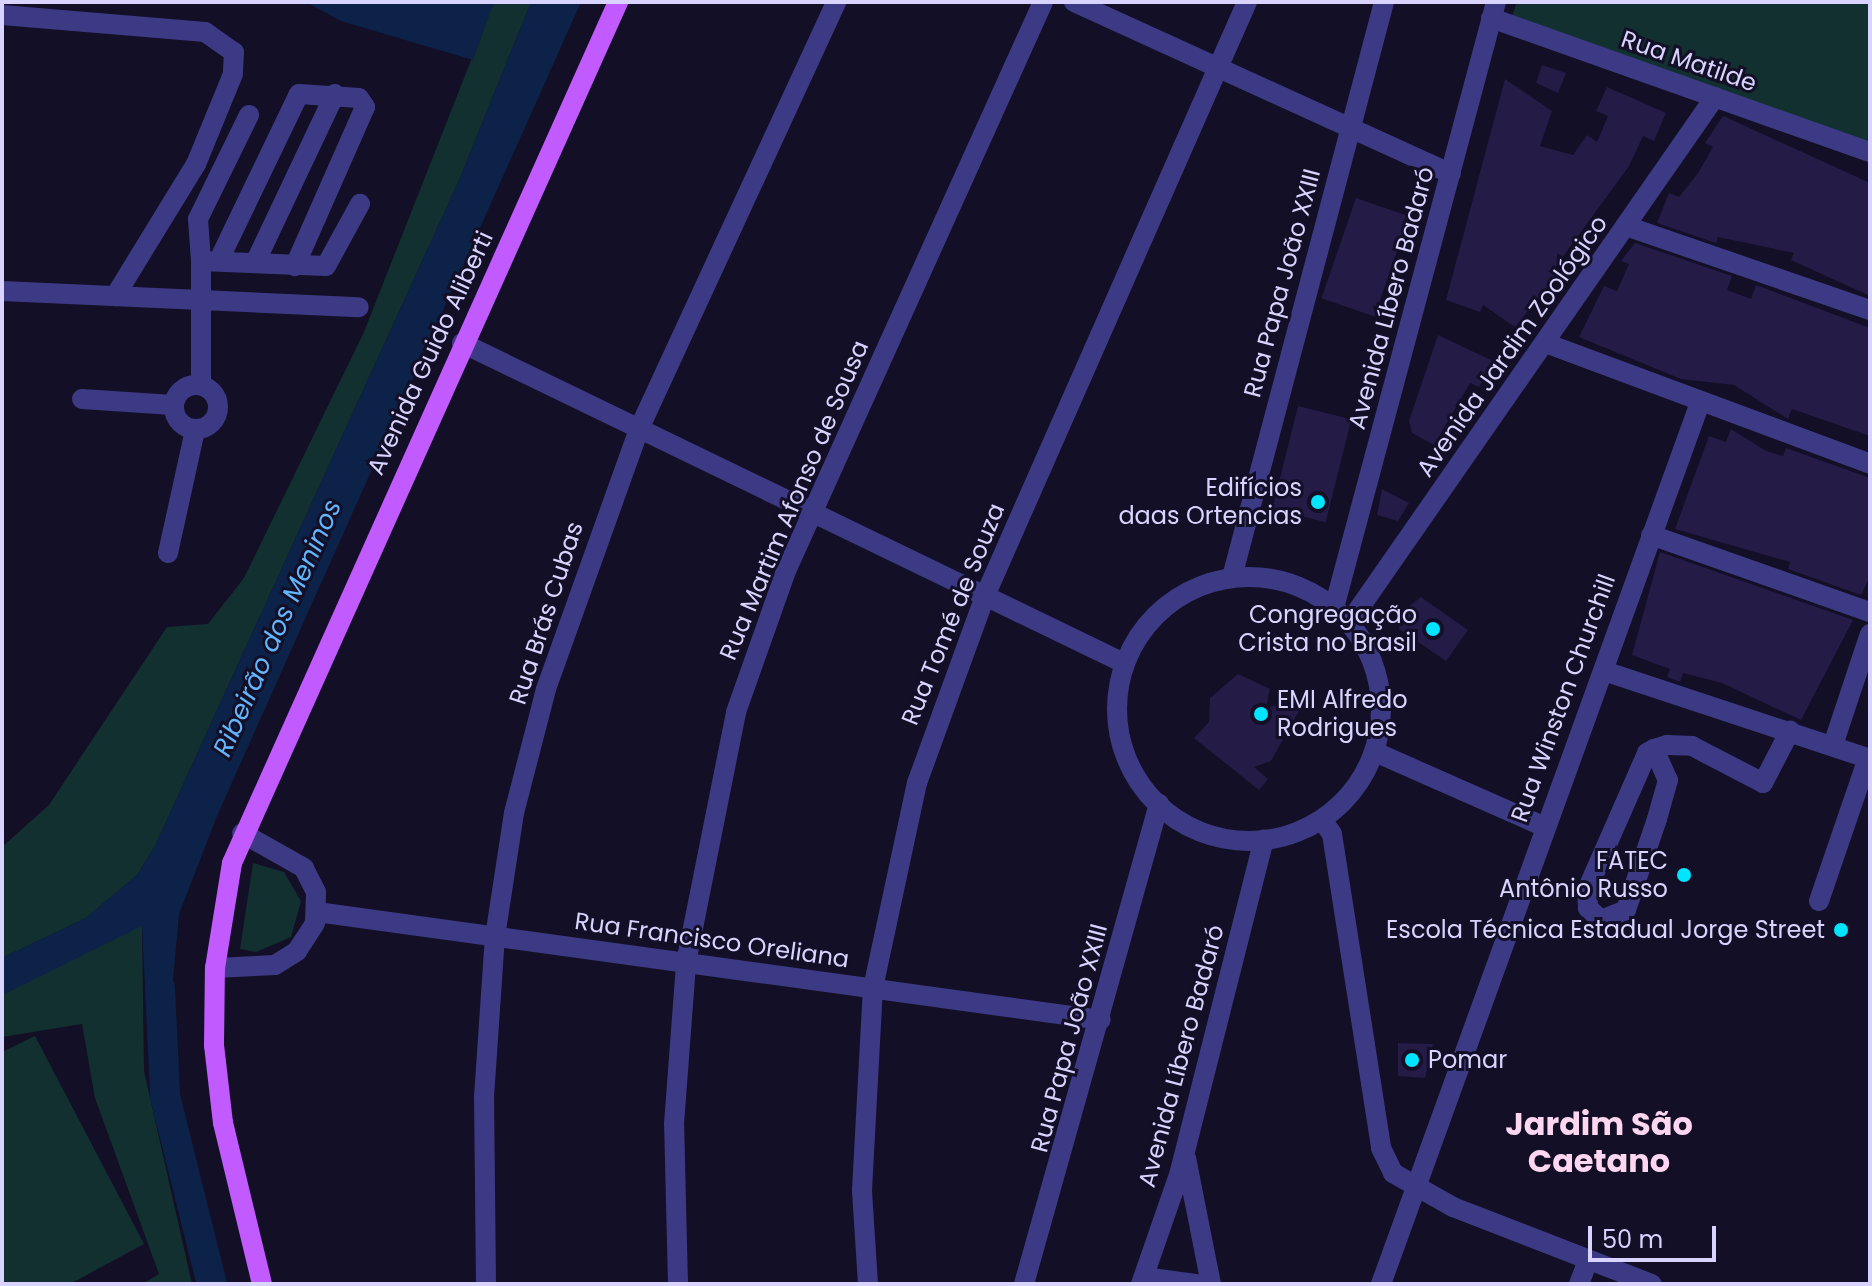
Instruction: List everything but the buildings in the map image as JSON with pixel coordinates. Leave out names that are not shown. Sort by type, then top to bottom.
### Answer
[{"type":"main road","name":"Avenida Guido Aliberti","points":[[262,1284],[217,1091],[215,968],[242,833],[618,2]]},
{"type":"street","name":"Rua Brás Cubas","points":[[486,1284],[484,1097],[495,937],[514,813],[546,689],[639,429],[836,2]]},
{"type":"street","name":"Rua Martim Afonso de Sousa","points":[[678,1284],[674,1124],[686,963],[736,712],[812,512],[1043,2]]},
{"type":"street","points":[[1074,2],[1451,174]]},
{"type":"street","name":"Rua Tomé de Souza","points":[[868,1284],[862,1190],[873,988],[917,783],[985,596],[1247,2]]},
{"type":"street","name":"Rua Papa João XXIII","points":[[1232,577],[1384,2]]},
{"type":"street","name":"Rua Matilde","points":[[1493,10],[1715,97],[1870,152]]},
{"type":"street","name":"Avenida Líbero Badaró","points":[[1334,608],[1493,10]]},
{"type":"street","points":[[2,15],[205,32],[234,52],[233,74],[196,164],[115,296]]},
{"type":"street","points":[[201,384],[198,300],[210,260],[299,94],[335,94],[365,107],[295,266]]},
{"type":"street","points":[[255,263],[335,94]]},
{"type":"street","name":"Avenida Jardim Zoológico","points":[[1349,623],[1548,344],[1715,97]]},
{"type":"street","points":[[210,260],[198,219],[249,115]]},
{"type":"street","points":[[210,260],[295,266],[331,263],[360,204]]},
{"type":"street","points":[[1626,226],[1870,310]]},
{"type":"street","points":[[2,291],[359,307]]},
{"type":"street","points":[[462,343],[1124,663]]},
{"type":"street","points":[[1548,344],[1870,464]]},
{"type":"street","points":[[201,384],[215,393],[219,410],[211,425],[195,430],[179,422],[173,405],[182,388],[201,384]]},
{"type":"street","points":[[82,399],[173,405]]},
{"type":"street","name":"Rua Winston Churchill","points":[[1381,1284],[1543,826],[1604,671],[1700,403]]},
{"type":"street","points":[[168,553],[195,430]]},
{"type":"street","points":[[1651,535],[1870,612]]},
{"type":"street","points":[[1232,577],[1303,588],[1334,608],[1349,623],[1378,684],[1375,752],[1353,791],[1322,820],[1264,840],[1202,832],[1159,804],[1126,758],[1117,722],[1124,663],[1147,623],[1171,601],[1232,577]]},
{"type":"street","points":[[1833,745],[1870,634]]},
{"type":"street","points":[[1604,671],[1869,758],[1819,901]]},
{"type":"street","points":[[1654,749],[1668,780],[1657,819],[1626,910],[1601,920],[1588,908],[1587,890],[1632,779],[1654,749],[1692,746],[1763,783],[1790,731]]},
{"type":"street","points":[[1375,752],[1543,826]]},
{"type":"street","name":"Rua Papa João XXIII","points":[[1024,1284],[1101,1020],[1159,804]]},
{"type":"street","points":[[1322,820],[1332,834],[1381,1148],[1413,1189],[1652,1284]]},
{"type":"street","points":[[215,968],[287,959],[305,943],[317,912],[304,868],[242,833]]},
{"type":"street","name":"Avenida Líbero Badaró","points":[[1143,1280],[1185,1152],[1264,840]]},
{"type":"street","name":"Rua Francisco Oreliana","points":[[317,912],[1101,1020]]},
{"type":"street","points":[[1185,1152],[1211,1284]]},
{"type":"street","points":[[1579,1284],[1588,1261]]},
{"type":"street","points":[[1143,1280],[1196,1284]]},
{"type":"green space","points":[[494,2],[531,2],[460,178],[155,846],[137,875],[86,918],[2,958],[2,847],[49,805],[167,627],[208,624],[244,578],[364,332]]},
{"type":"green space","points":[[1517,2],[1870,2],[1870,143],[1512,16]]},
{"type":"green space","points":[[253,863],[284,872],[301,901],[291,937],[256,952],[240,949]]},
{"type":"green space","points":[[142,925],[144,1071],[192,1284],[142,1284],[159,1274],[95,1098],[82,1024],[2,1037],[2,995]]},
{"type":"green space","points":[[35,1036],[144,1244],[70,1284],[2,1284],[2,1052]]},
{"type":"water","points":[[306,2],[494,2],[473,60],[341,21]]},
{"type":"water","points":[[531,2],[581,2],[217,816],[179,914],[172,992],[159,1029],[146,1005],[142,926],[2,995],[2,958],[86,918],[137,875],[155,846],[460,178]]},
{"type":"waterway","name":"Ribeirão dos Meninos","points":[[160,988],[165,1096],[212,1284]]},
{"type":"place","name":"Edifícios daas Ortencias","points":[[1318,502]]},
{"type":"place","name":"Congregação Crista no Brasil","points":[[1433,629]]},
{"type":"place","name":"EMI Alfredo Rodrigues","points":[[1261,714]]},
{"type":"place","name":"FATEC Antônio Russo","points":[[1684,875]]},
{"type":"place","name":"Escola Técnica Estadual Jorge Street","points":[[1841,930]]},
{"type":"place","name":"Pomar","points":[[1412,1060]]},
{"type":"district","name":"Jardim São Caetano","points":[[1599,1144]]}]
